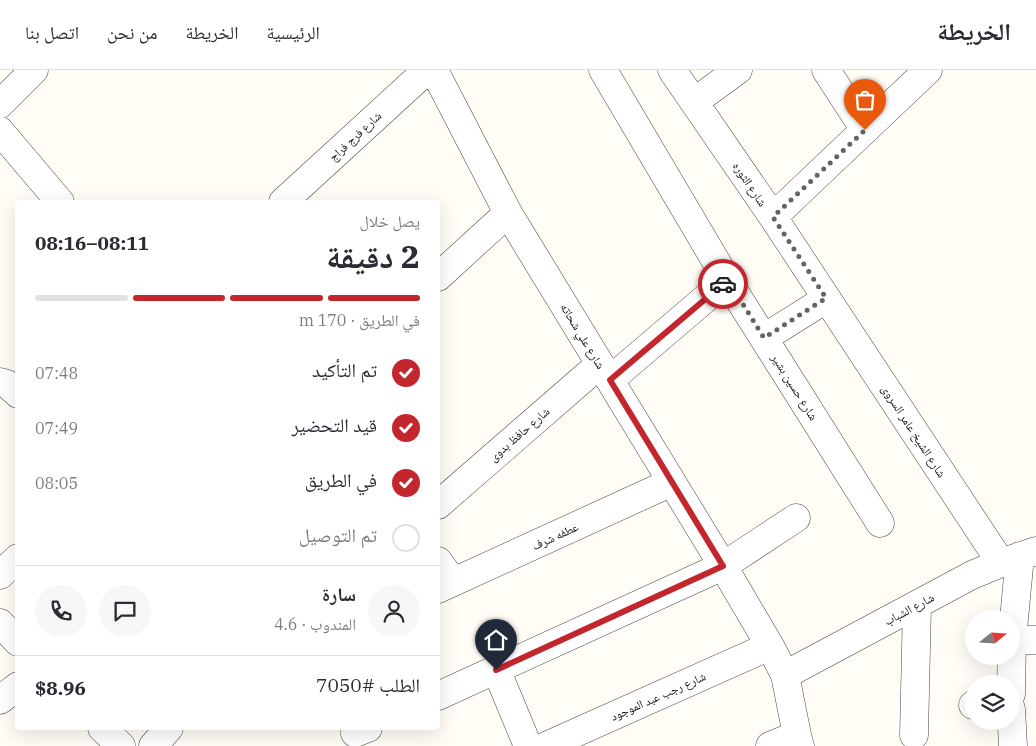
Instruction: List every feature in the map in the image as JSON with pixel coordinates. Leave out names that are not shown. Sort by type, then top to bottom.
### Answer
[{"type":"street","points":[[0,104],[34,70]]},
{"type":"street","name":"شارع فرج فراج","points":[[285,200],[427,70]]},
{"type":"street","name":"شارع علي شحاته","points":[[434,70],[508,213],[770,646],[785,675],[798,740]]},
{"type":"street","name":"شارع حسين بشير","points":[[603,70],[728,280],[880,523]]},
{"type":"street","name":"شارع الثوره","points":[[672,70],[826,298]]},
{"type":"street","points":[[694,102],[738,70]]},
{"type":"street","points":[[826,70],[865,130]]},
{"type":"street","points":[[773,217],[928,70]]},
{"type":"street","points":[[0,130],[58,200]]},
{"type":"street","points":[[440,275],[508,213]]},
{"type":"street","name":"شارع حافظ بدوى","points":[[440,503],[605,372],[728,280]]},
{"type":"street","points":[[764,338],[826,298]]},
{"type":"street","name":"شارع الشيخ عامر السروى","points":[[826,298],[1019,557]]},
{"type":"street","points":[[0,382],[7,384],[15,391]]},
{"type":"street","name":"عطفه شرف","points":[[445,586],[672,482]]},
{"type":"street","points":[[440,695],[723,566],[796,518]]},
{"type":"street","points":[[1016,675],[1024,640],[1019,557]]},
{"type":"street","name":"شارع الشباب","points":[[785,675],[972,575],[1019,557]]},
{"type":"street","points":[[0,575],[15,561]]},
{"type":"street","points":[[440,568],[445,586]]},
{"type":"street","points":[[914,734],[917,605]]},
{"type":"street","points":[[0,623],[15,639]]},
{"type":"street","name":"شارع رجب عبد الموجود","points":[[546,746],[770,646]]},
{"type":"street","points":[[496,670],[528,746]]},
{"type":"street","points":[[0,700],[15,688]]},
{"type":"street","points":[[104,730],[121,746]]},
{"type":"street","points":[[153,746],[167,730]]},
{"type":"street","points":[[1013,730],[1014,746],[1036,740]]},
{"type":"street","points":[[770,746],[798,740]]},
{"type":"way so far","points":[[723,284],[728,280],[764,338],[826,298],[773,217],[865,130]]},
{"type":"route","points":[[496,670],[723,566],[610,380],[723,284]]}]
